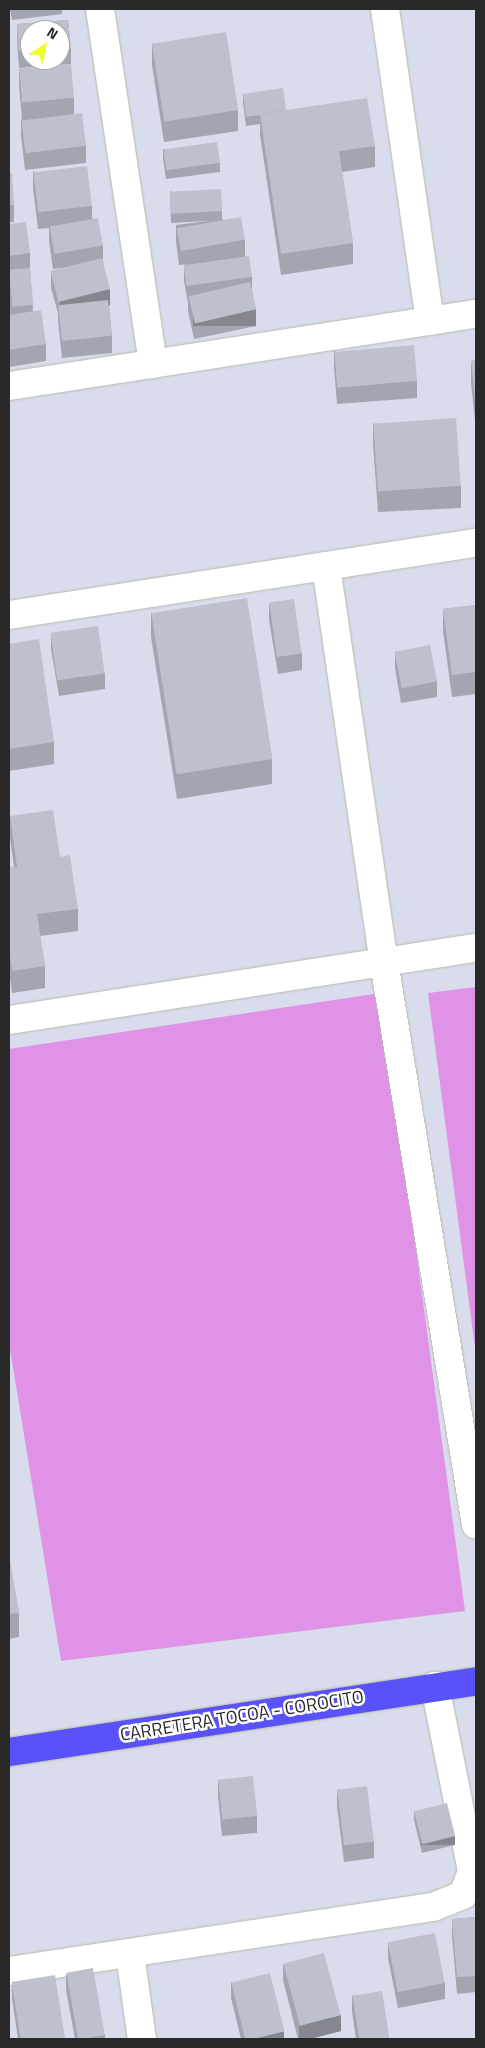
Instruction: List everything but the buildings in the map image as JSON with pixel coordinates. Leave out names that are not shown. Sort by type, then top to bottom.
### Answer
[{"type":"main road","name":"CARRETERA TOCOA - COROCITO","points":[[9,1752],[476,1681]]},
{"type":"street","points":[[100,9],[153,364]]},
{"type":"street","points":[[385,9],[430,321]]},
{"type":"street","points":[[9,386],[476,314]]},
{"type":"street","points":[[9,615],[476,543]]},
{"type":"street","points":[[326,566],[384,962],[476,1525]]},
{"type":"street","points":[[9,1020],[476,948]]},
{"type":"street","points":[[9,1971],[433,1908],[463,1895],[472,1871],[434,1686]]},
{"type":"street","points":[[130,1954],[142,2039]]},
{"type":"shaded area","points":[[476,987],[476,1355],[428,993]]},
{"type":"shaded area","points":[[381,993],[465,1611],[61,1661],[9,1343],[9,1049]]}]
